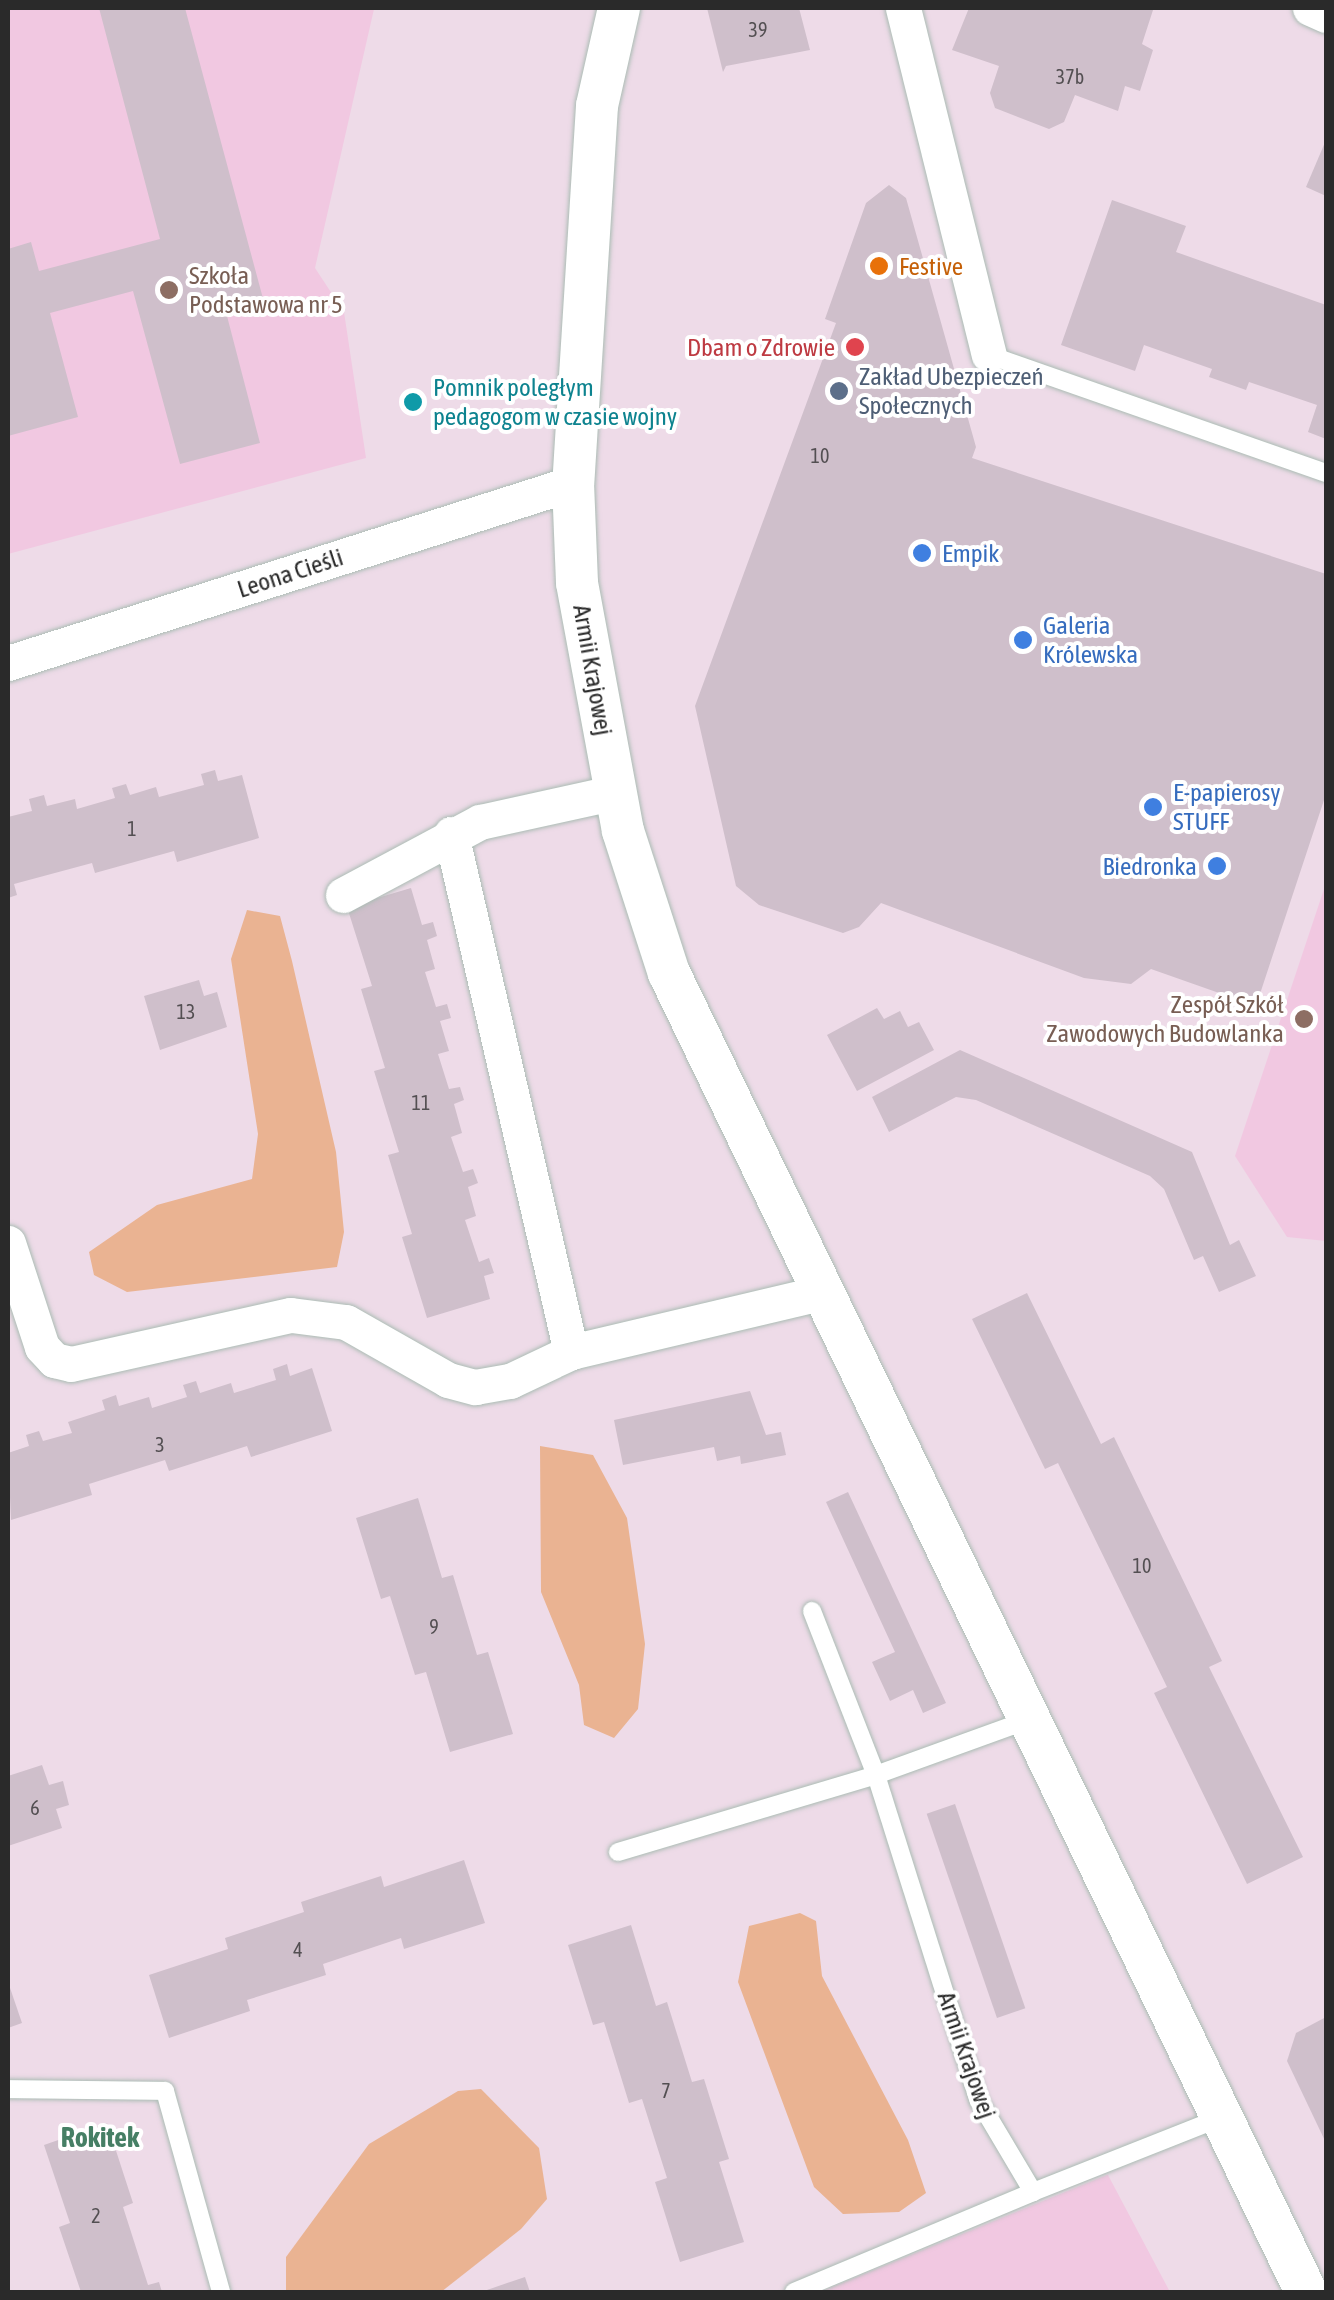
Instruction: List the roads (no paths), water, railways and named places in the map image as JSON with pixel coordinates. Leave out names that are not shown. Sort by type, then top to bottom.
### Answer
[{"type":"street","name":"Armii Krajowej","points":[[619,8],[597,106],[574,484],[577,583],[616,792],[669,973],[820,1293],[1033,1718],[1306,2292]]},
{"type":"street","points":[[902,8],[990,355]]},
{"type":"street","points":[[1310,8],[1326,15]]},
{"type":"street","name":"Leona Cieśli","points":[[8,663],[574,484]]},
{"type":"street","points":[[343,894],[450,834],[616,792]]},
{"type":"street","points":[[450,834],[571,1352]]},
{"type":"street","points":[[10,1259],[42,1347],[54,1360],[71,1364],[291,1315],[346,1322],[448,1380],[476,1387],[510,1381],[571,1352],[820,1293]]},
{"type":"lane","points":[[990,355],[1326,473]]},
{"type":"lane","name":"Armii Krajowej","points":[[812,1611],[876,1775],[978,2101],[1032,2192]]},
{"type":"lane","points":[[618,1852],[876,1775],[1033,1718]]},
{"type":"lane","points":[[8,2089],[165,2091],[221,2292]]},
{"type":"lane","points":[[794,2292],[1220,2118]]},
{"type":"place","name":"Festive","points":[[879,266]]},
{"type":"place","name":"Szkoła Podstawowa nr 5","points":[[169,290]]},
{"type":"place","name":"Dbam o Zdrowie","points":[[855,347]]},
{"type":"place","name":"Zakład Ubezpieczeń Społecznych","points":[[839,391]]},
{"type":"place","name":"Pomnik poległym pedagogom w czasie wojny","points":[[413,402]]},
{"type":"place","name":"Empik","points":[[922,553]]},
{"type":"place","name":"Galeria Królewska","points":[[1023,640]]},
{"type":"place","name":"E-papierosy STUFF","points":[[1153,807]]},
{"type":"place","name":"Biedronka","points":[[1217,866]]},
{"type":"place","name":"Zespół Szkół Zawodowych Budowlanka","points":[[1304,1019]]},
{"type":"district","name":"Rokitek","points":[[100,2137]]}]
